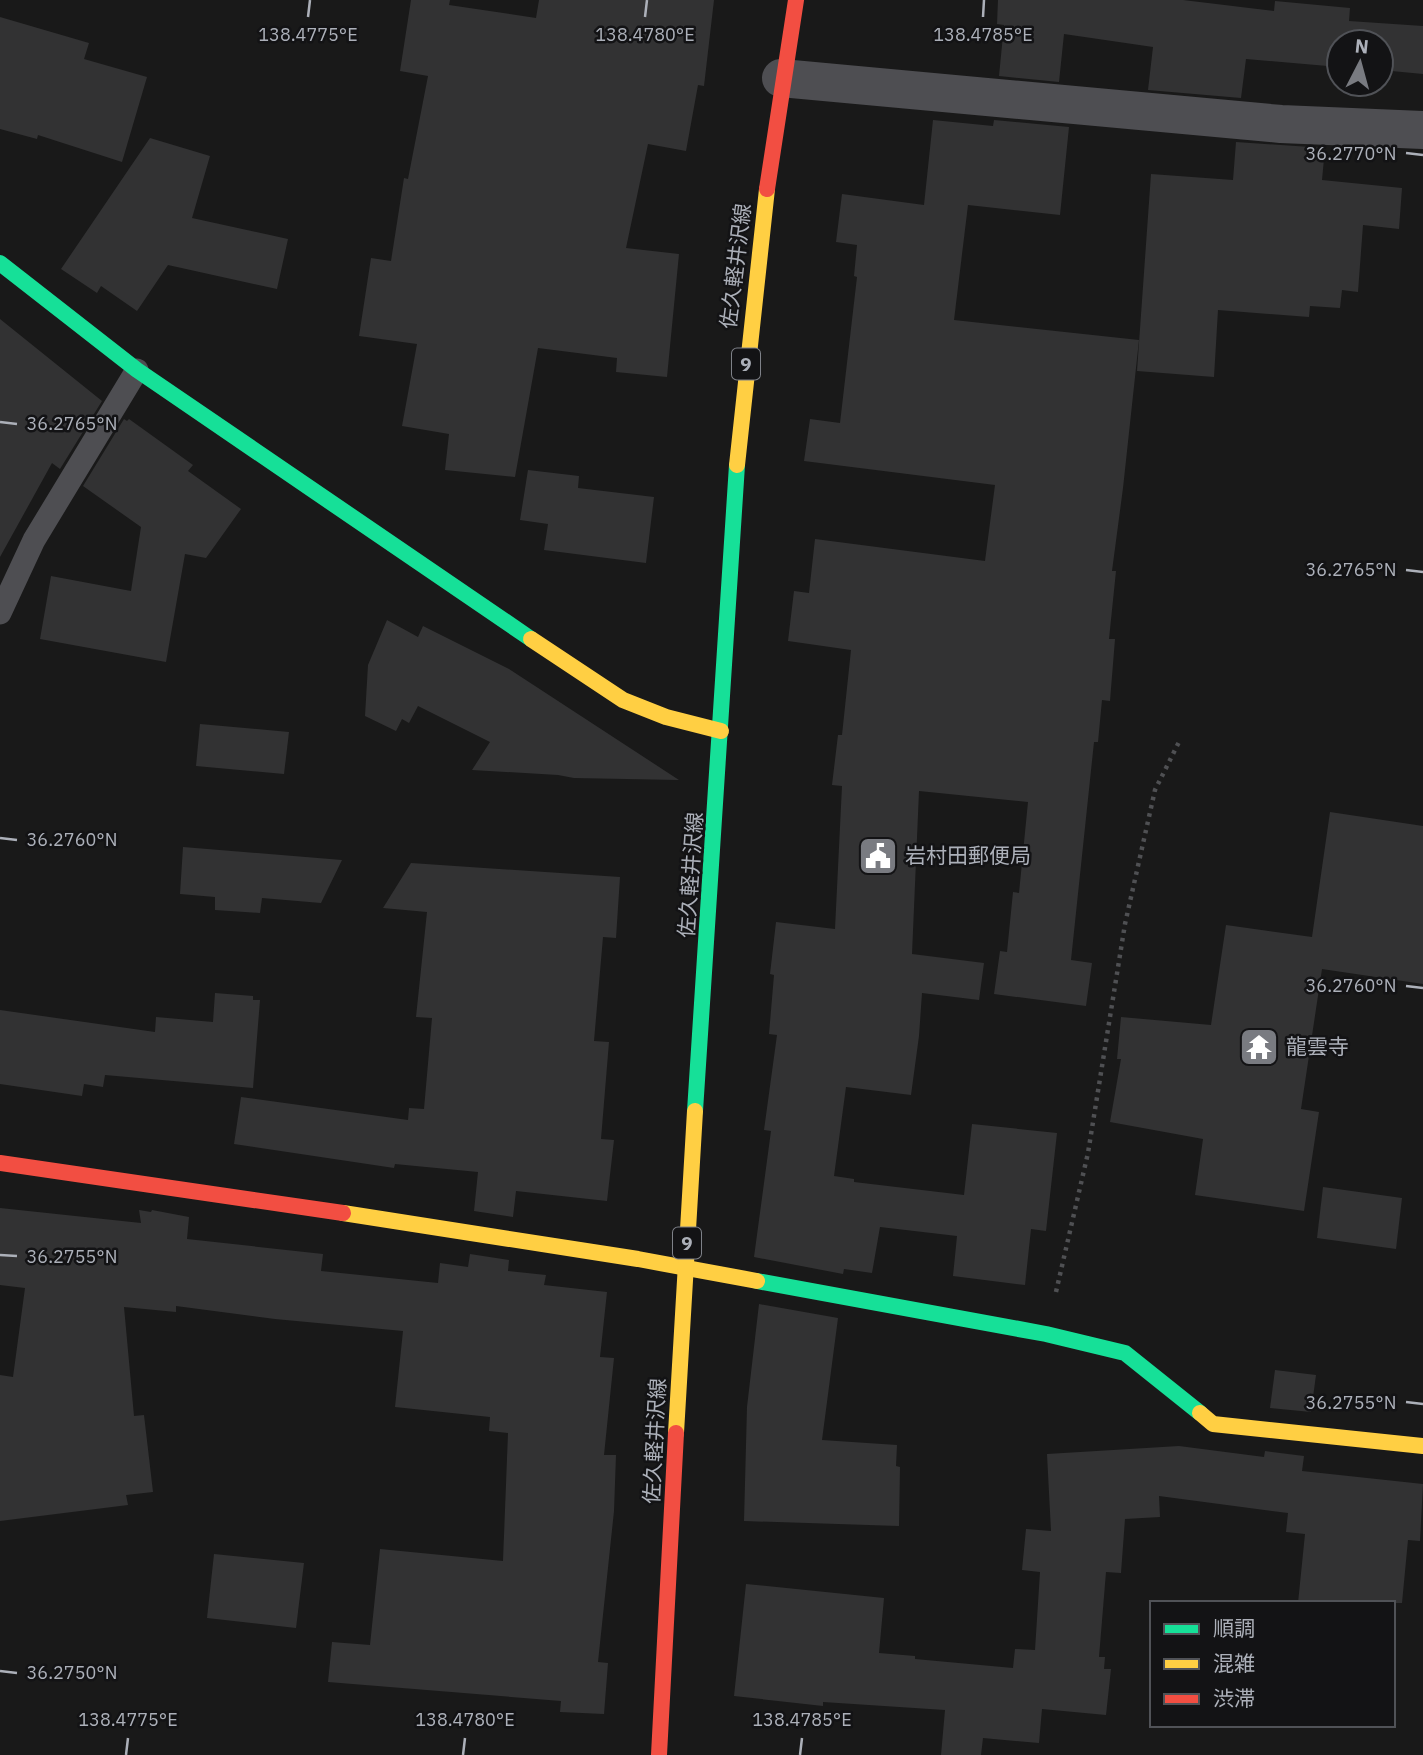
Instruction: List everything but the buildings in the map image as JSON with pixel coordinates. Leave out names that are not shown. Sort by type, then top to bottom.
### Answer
[{"type":"street","name":"佐久軽井沢線","points":[[660,1755],[685,1268],[722,731],[724,651],[739,434],[750,321],[781,78],[796,0]]},
{"type":"street","points":[[781,78],[1282,124],[1423,130]]},
{"type":"street","points":[[0,263],[137,370],[623,700],[666,717],[722,731]]},
{"type":"street","points":[[0,1163],[451,1229],[685,1268],[1046,1334],[1125,1353],[1213,1424],[1423,1446]]},
{"type":"lane","points":[[0,613],[39,530],[137,370]]},
{"type":"path","points":[[1046,1334],[1088,1153],[1128,911],[1155,790],[1179,742]]},
{"type":"traffic: fast","points":[[0,263],[137,370],[531,639]]},
{"type":"traffic: fast","points":[[695,1111],[737,465]]},
{"type":"traffic: fast","points":[[757,1281],[1046,1334],[1125,1353],[1200,1413]]},
{"type":"traffic: slow","points":[[737,465],[767,189]]},
{"type":"traffic: slow","points":[[531,639],[623,700],[666,717],[721,731]]},
{"type":"traffic: slow","points":[[676,1433],[695,1111]]},
{"type":"traffic: slow","points":[[343,1213],[638,1259],[757,1281]]},
{"type":"traffic: slow","points":[[1200,1413],[1213,1424],[1423,1446]]},
{"type":"traffic: jam","points":[[767,189],[796,0]]},
{"type":"traffic: jam","points":[[0,1163],[343,1213]]},
{"type":"traffic: jam","points":[[659,1755],[676,1433]]},
{"type":"place","name":"岩村田郵便局","points":[[878,856]]},
{"type":"place","name":"龍雲寺","points":[[1259,1047]]}]
